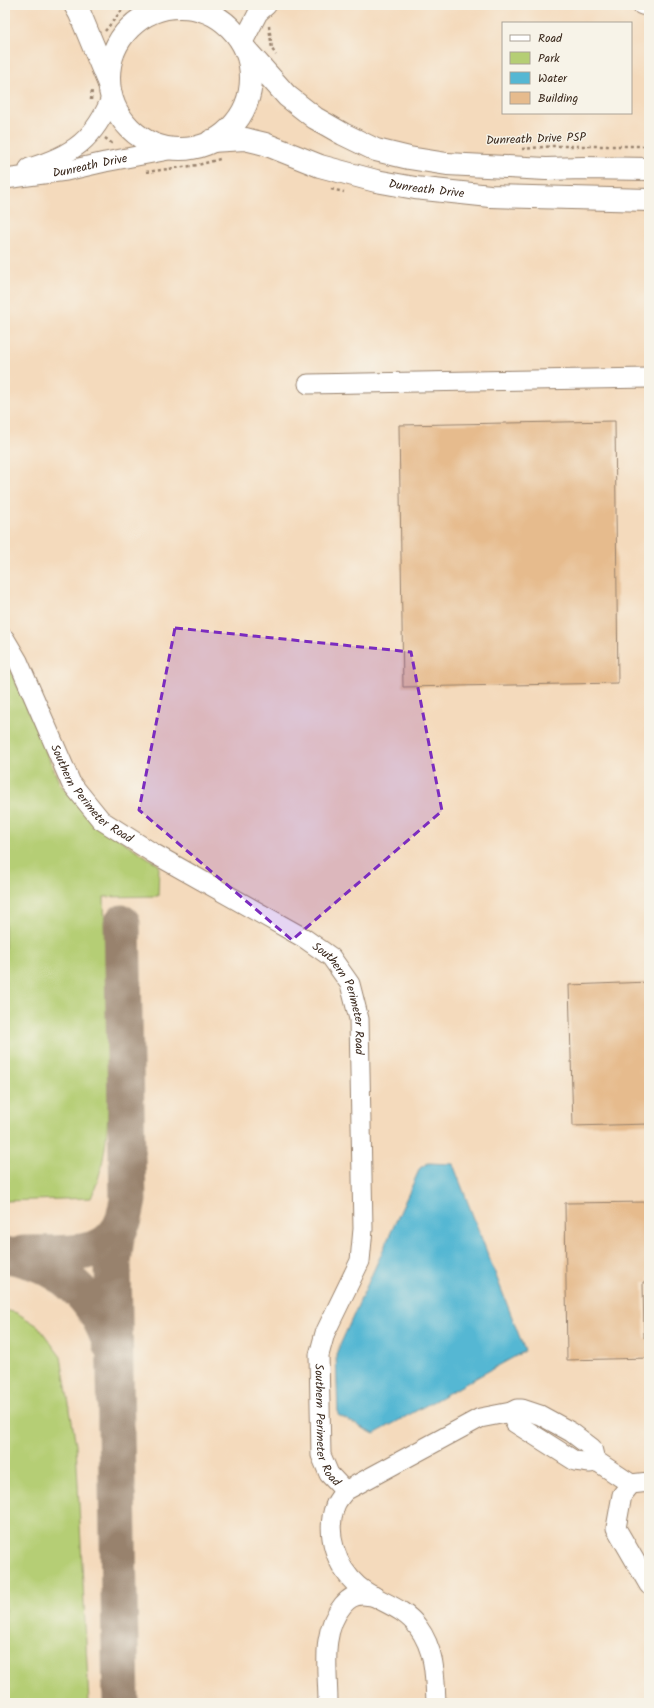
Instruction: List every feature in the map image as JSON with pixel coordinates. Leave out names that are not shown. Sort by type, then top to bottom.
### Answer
[{"type":"main road","points":[[75,5],[122,119],[139,136],[156,145],[174,149],[193,148],[212,141],[233,125],[241,114],[247,101],[250,88],[251,74],[249,61],[243,46]]},
{"type":"main road","points":[[149,5],[175,8]]},
{"type":"main road","points":[[111,90],[110,71],[113,57],[118,44],[126,32],[136,23],[148,15],[161,10],[204,7],[228,26],[243,46],[287,96],[315,118],[376,150],[409,158],[447,164],[546,169],[649,169]]},
{"type":"main road","name":"Dunreath Drive","points":[[212,141],[245,140],[265,144],[320,166],[376,181],[415,188],[490,196],[649,200]]},
{"type":"street","points":[[642,5],[649,6]]},
{"type":"street","points":[[243,46],[263,9]]},
{"type":"street","name":"Dunreath Drive","points":[[5,175],[65,155],[82,144],[99,123],[111,90]]},
{"type":"street","name":"Dunreath Drive","points":[[5,179],[66,171],[174,149]]},
{"type":"street","points":[[308,384],[649,378]]},
{"type":"street","name":"Southern Perimeter Road","points":[[5,639],[18,661],[71,784],[101,820],[153,853],[304,938],[331,957],[350,984],[359,1019],[363,1229],[360,1260],[325,1333],[319,1355],[321,1455],[329,1474],[345,1491]]},
{"type":"street","points":[[436,1703],[433,1661],[428,1641],[405,1613],[358,1586],[346,1572],[336,1554],[331,1538],[332,1517],[336,1504],[345,1491],[480,1418],[511,1412],[515,1423],[576,1461],[590,1463],[595,1460],[640,1483],[622,1495],[616,1528],[649,1585]]},
{"type":"street","points":[[328,1703],[326,1654],[332,1624],[339,1610],[348,1599],[361,1595],[374,1596]]},
{"type":"path","points":[[263,9],[269,25],[272,49],[278,59]]},
{"type":"path","name":"Dunreath Drive PSP","points":[[516,149],[554,146],[649,146]]},
{"type":"highlighted area","points":[[175,628],[411,652],[442,811],[292,940],[139,810]]},
{"type":"green space","points":[[5,657],[60,784],[95,823],[159,865],[158,896],[104,897],[108,1119],[103,1160],[91,1198],[5,1201]]},
{"type":"green space","points":[[5,1310],[17,1313],[38,1326],[61,1357],[76,1445],[89,1703],[5,1703]]},
{"type":"water","points":[[428,1163],[453,1164],[525,1351],[374,1434],[338,1415],[336,1354],[420,1168]]},
{"type":"building","points":[[615,421],[618,683],[403,687],[399,425]]},
{"type":"building","points":[[649,982],[649,1124],[573,1126],[569,985]]},
{"type":"building","points":[[649,1202],[649,1282],[643,1282],[644,1338],[649,1338],[649,1358],[567,1360],[565,1203]]},
{"type":"taxiway","points":[[121,1703],[113,1263],[116,1237],[124,1219],[128,1200],[122,923]]},
{"type":"taxiway","points":[[23,1254],[66,1254],[87,1251],[105,1244],[120,1228]]},
{"type":"taxiway","points":[[5,1255],[42,1265],[58,1273],[72,1284],[84,1296],[95,1311],[104,1327],[111,1345]]}]
